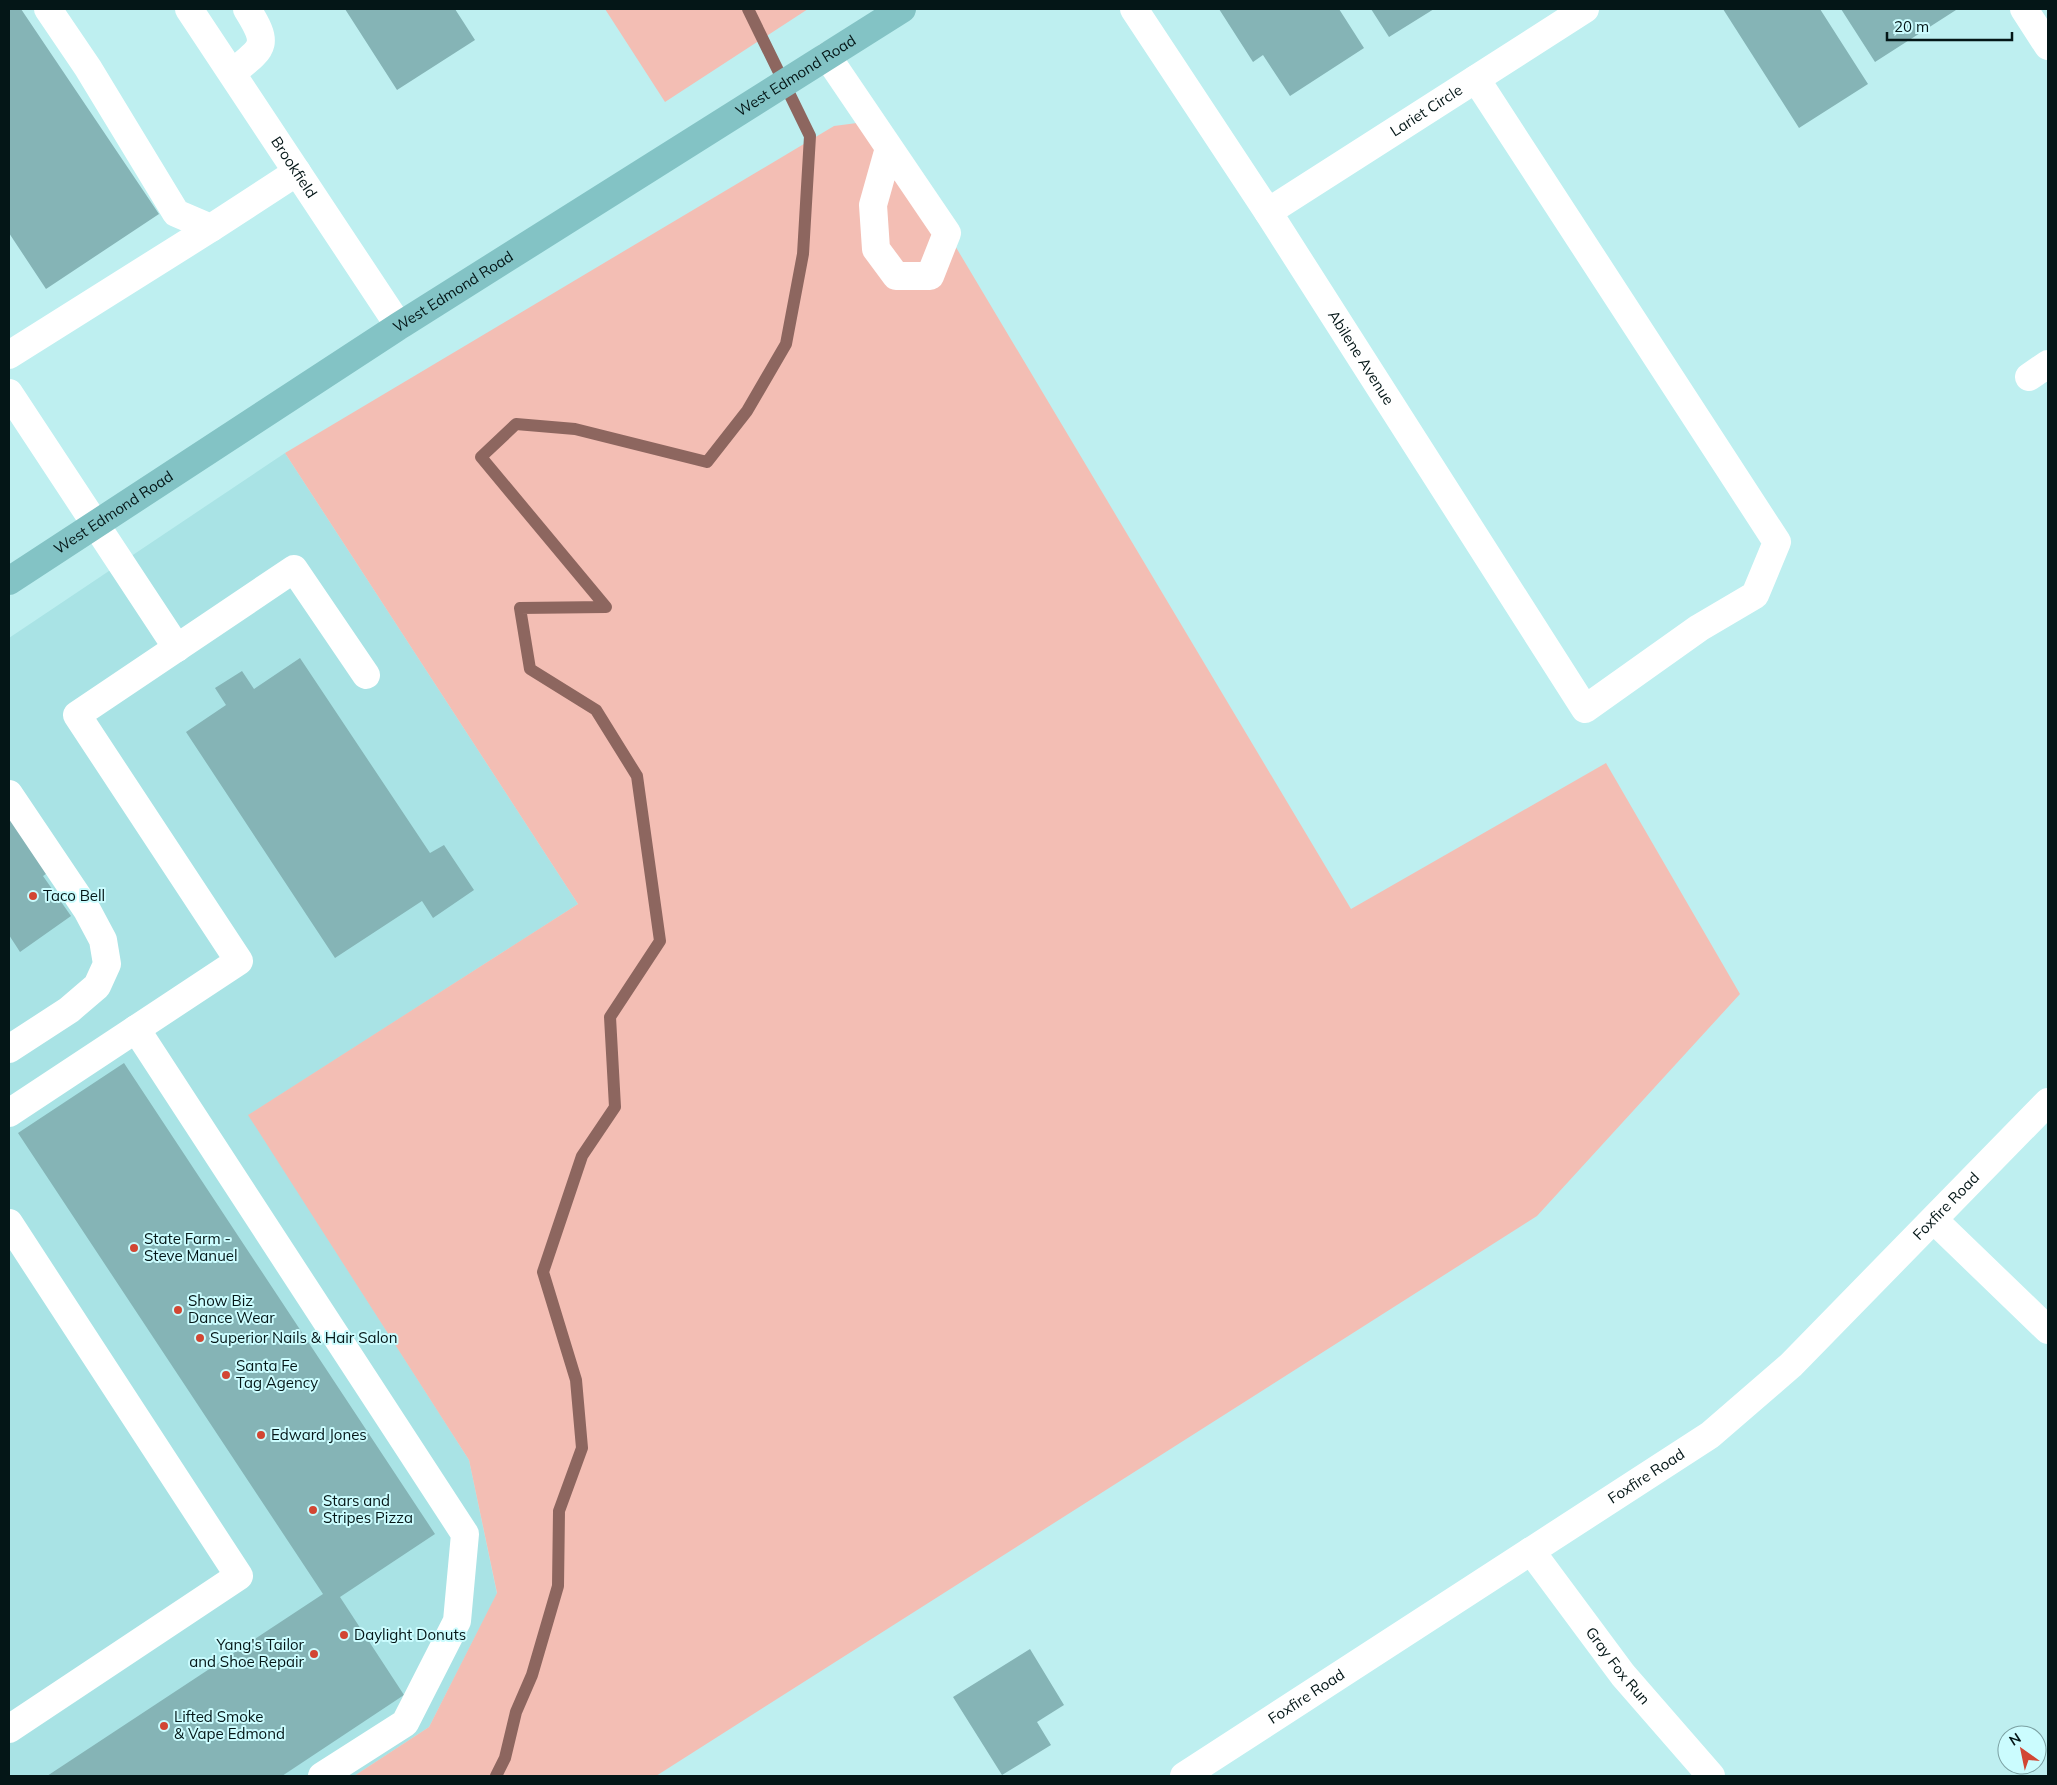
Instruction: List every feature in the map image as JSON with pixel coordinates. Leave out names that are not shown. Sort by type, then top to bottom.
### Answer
[{"type":"main road","name":"West Edmond Road","points":[[9,581],[399,326],[902,9]]},
{"type":"street","points":[[48,9],[88,68],[176,214],[210,228]]},
{"type":"street","name":"Brookfield","points":[[189,9],[399,326]]},
{"type":"street","points":[[232,73],[257,53],[260,45],[261,31],[247,9]]},
{"type":"street","name":"Abilene Avenue","points":[[1134,9],[1268,212],[1585,709],[1699,628],[1755,594],[1777,542],[1476,79]]},
{"type":"street","name":"Lariet Circle","points":[[1268,212],[1585,9]]},
{"type":"street","points":[[2024,9],[2048,46]]},
{"type":"street","points":[[827,56],[889,148]]},
{"type":"street","points":[[9,355],[297,172]]},
{"type":"street","points":[[9,393],[177,648]]},
{"type":"street","points":[[9,1113],[239,961],[78,715],[294,569],[366,675]]},
{"type":"street","points":[[9,794],[86,910],[103,940],[107,964],[97,986],[70,1010],[9,1049]]},
{"type":"street","points":[[136,1029],[465,1534],[457,1621],[405,1723],[322,1776]]},
{"type":"street","name":"Foxfire Road","points":[[1184,1776],[1710,1435],[1791,1365],[2048,1102]]},
{"type":"street","points":[[1934,1220],[2048,1330]]},
{"type":"street","points":[[9,1223],[238,1576],[9,1728]]},
{"type":"street","name":"Gray Fox Run","points":[[1532,1551],[1623,1675],[1711,1776]]},
{"type":"shaded area","points":[[605,9],[808,9],[665,102]]},
{"type":"shaded area","points":[[880,120],[1351,909],[1606,763],[1740,994],[1537,1216],[656,1776],[354,1776],[429,1727],[497,1593],[469,1460],[248,1115],[578,904],[285,453],[834,126]]},
{"type":"shaded area","points":[[285,453],[578,904],[249,1115],[469,1460],[497,1594],[429,1727],[354,1776],[9,1776],[9,638]]},
{"type":"building","points":[[9,9],[21,9],[159,214],[46,289],[9,233]]},
{"type":"building","points":[[345,9],[455,9],[475,40],[397,90]]},
{"type":"building","points":[[1219,9],[1339,9],[1364,48],[1290,96],[1263,55],[1253,62]]},
{"type":"building","points":[[1371,9],[1434,9],[1389,37]]},
{"type":"building","points":[[1723,9],[1820,9],[1868,84],[1799,128]]},
{"type":"building","points":[[1841,9],[1955,9],[1956,10],[1875,62]]},
{"type":"building","points":[[300,658],[430,853],[444,845],[474,890],[433,918],[422,901],[335,958],[186,732],[226,705],[215,688],[242,671],[254,689]]},
{"type":"building","name":"Taco Bell","points":[[9,810],[53,869],[43,876],[71,916],[20,952],[9,935]]},
{"type":"building","points":[[124,1063],[435,1534],[340,1597],[404,1695],[282,1776],[47,1776],[323,1594],[18,1133]]},
{"type":"building","points":[[1030,1649],[1064,1705],[1037,1722],[1051,1745],[1002,1775],[953,1697]]},
{"type":"waterway","points":[[496,1776],[505,1758],[516,1712],[532,1675],[558,1586],[559,1511],[582,1448],[576,1380],[543,1272],[582,1156],[615,1107],[610,1017],[660,941],[637,776],[596,710],[530,669],[520,608],[606,607],[481,457],[516,424],[575,429],[707,462],[747,411],[786,344],[803,254],[810,136],[748,9]]},
{"type":"place","name":"Taco Bell","points":[[33,896]]},
{"type":"place","name":"State Farm - Steve Manuel","points":[[134,1248]]},
{"type":"place","name":"Show Biz Dance Wear","points":[[178,1310]]},
{"type":"place","name":"Superior Nails & Hair Salon","points":[[200,1338]]},
{"type":"place","name":"Santa Fe Tag Agency","points":[[226,1375]]},
{"type":"place","name":"Edward Jones","points":[[261,1435]]},
{"type":"place","name":"Stars and Stripes Pizza","points":[[313,1510]]},
{"type":"place","name":"Daylight Donuts","points":[[344,1635]]},
{"type":"place","name":"Yang's Tailor and Shoe Repair","points":[[314,1654]]},
{"type":"place","name":"Lifted Smoke & Vape Edmond","points":[[164,1726]]}]
